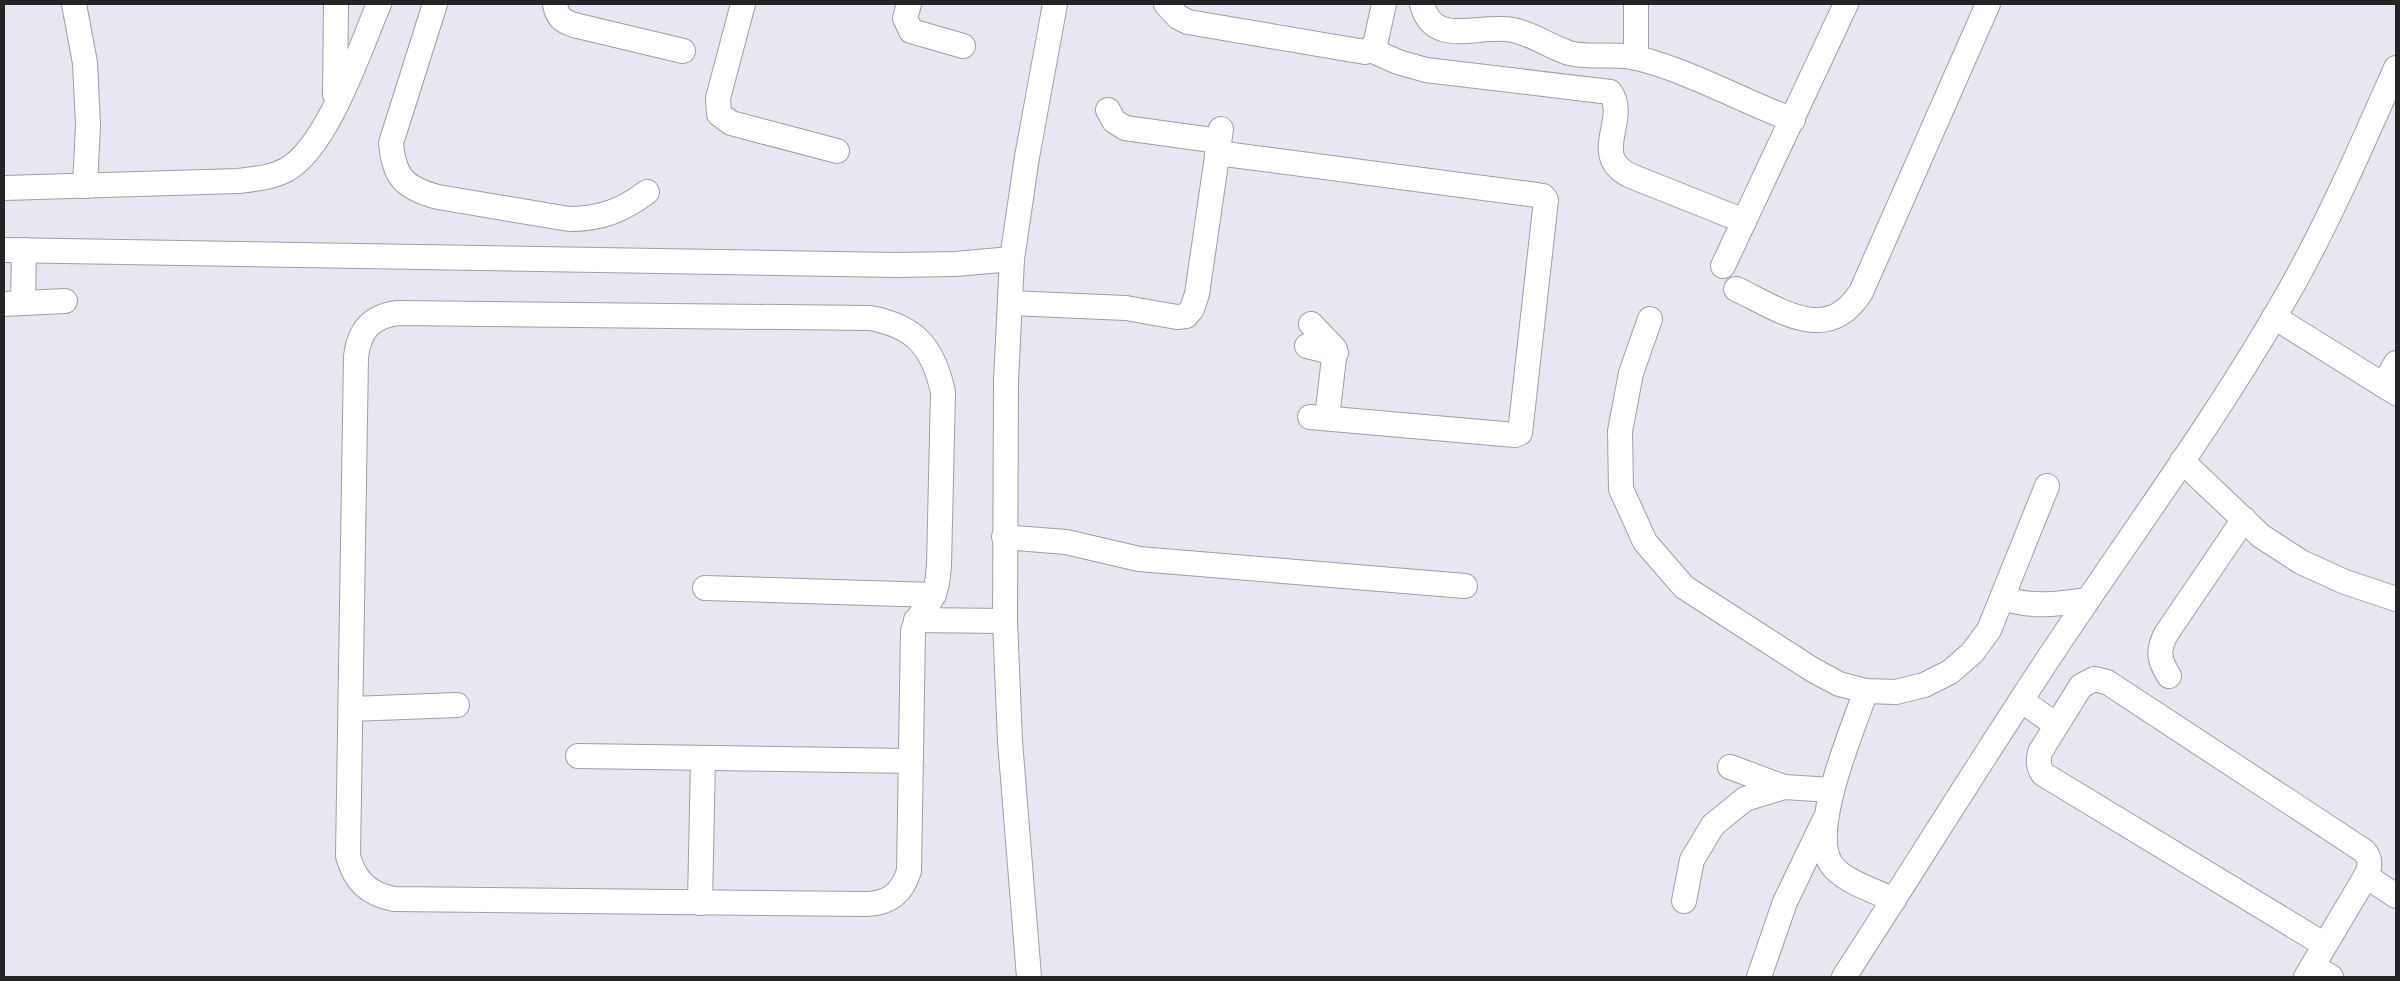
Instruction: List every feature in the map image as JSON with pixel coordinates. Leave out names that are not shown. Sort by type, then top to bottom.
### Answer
[{"type":"street","points":[[74,4],[85,63],[88,125],[85,186]]},
{"type":"street","points":[[334,107],[336,4]]},
{"type":"street","points":[[4,188],[263,179],[286,170],[307,154],[322,134],[379,4]]},
{"type":"street","points":[[435,4],[391,143],[393,162],[403,180],[419,192],[569,219],[590,219],[610,214],[630,205],[647,192]]},
{"type":"street","points":[[555,4],[556,14],[564,22],[683,51]]},
{"type":"street","points":[[743,4],[718,98],[719,114],[731,124],[837,151]]},
{"type":"street","points":[[909,4],[905,18],[911,31],[963,46]]},
{"type":"street","points":[[1029,977],[1010,741],[1005,620],[1004,537],[1010,303],[1012,259],[1028,148],[1055,4]]},
{"type":"street","points":[[1166,4],[1178,17],[1188,22],[1359,51],[1371,50],[1398,62],[1426,70],[1610,92],[1615,105],[1610,154],[1617,168],[1631,176],[1744,221]]},
{"type":"street","points":[[1371,50],[1375,45],[1384,4]]},
{"type":"street","points":[[1422,4],[1425,16],[1434,26],[1446,30],[1506,29],[1530,35],[1561,50],[1576,54],[1636,58],[1714,85],[1793,120]]},
{"type":"street","points":[[1636,4],[1636,58]]},
{"type":"street","points":[[1723,266],[1846,4]]},
{"type":"street","points":[[1736,288],[1809,321],[1832,318],[1852,306],[1860,292],[1988,4]]},
{"type":"street","points":[[1844,977],[2021,700],[2182,461],[2256,347],[2332,209],[2396,68]]},
{"type":"street","points":[[1108,110],[1114,121],[1125,128],[1219,141],[1543,196],[1546,200],[1520,433],[1516,435],[1319,417],[1336,354],[1309,335]]},
{"type":"street","points":[[1010,303],[1126,308],[1177,317],[1186,316],[1192,309],[1197,294],[1219,141]]},
{"type":"street","points":[[65,301],[13,304],[14,250],[897,265],[955,264],[1012,259]]},
{"type":"street","points":[[412,313],[870,318],[892,322],[912,334],[928,350],[938,370],[943,392],[938,580],[934,595],[916,620],[913,631],[909,871],[905,882],[890,900],[879,904],[867,904],[394,899],[380,897],[358,881],[348,856],[356,357],[358,343],[363,331],[372,321],[384,314],[412,313]]},
{"type":"street","points":[[2274,317],[2390,389],[2396,363]]},
{"type":"street","points":[[1650,319],[1631,373],[1620,431],[1621,488],[1645,542],[1684,587],[1812,670],[1839,684],[1866,691],[1896,692],[1924,685],[1950,672],[1972,653],[1990,630],[2047,486]]},
{"type":"street","points":[[2182,461],[2261,536],[2301,562],[2345,582],[2396,599]]},
{"type":"street","points":[[2169,676],[2159,657],[2159,648],[2166,634],[2244,520]]},
{"type":"street","points":[[1004,537],[1066,542],[1139,559],[1465,586]]},
{"type":"street","points":[[705,588],[934,595]]},
{"type":"street","points":[[2003,598],[2021,604],[2040,606],[2088,600]]},
{"type":"street","points":[[916,620],[1005,620]]},
{"type":"street","points":[[2317,974],[2325,946],[2366,876],[2370,863],[2364,850],[2107,682],[2094,679],[2086,682],[2044,743],[2038,760],[2039,768],[2043,774],[2325,946]]},
{"type":"street","points":[[1866,691],[1832,790],[1824,839],[1830,864],[1840,875],[1894,900]]},
{"type":"street","points":[[2021,700],[2056,725]]},
{"type":"street","points":[[351,709],[457,705]]},
{"type":"street","points":[[578,756],[911,761]]},
{"type":"street","points":[[700,903],[703,758]]},
{"type":"street","points":[[1730,767],[1784,787],[1832,790]]},
{"type":"street","points":[[1684,901],[1692,860],[1713,825],[1745,799],[1784,787]]},
{"type":"street","points":[[1759,977],[1785,902],[1827,815]]},
{"type":"street","points":[[2366,876],[2396,896]]}]
